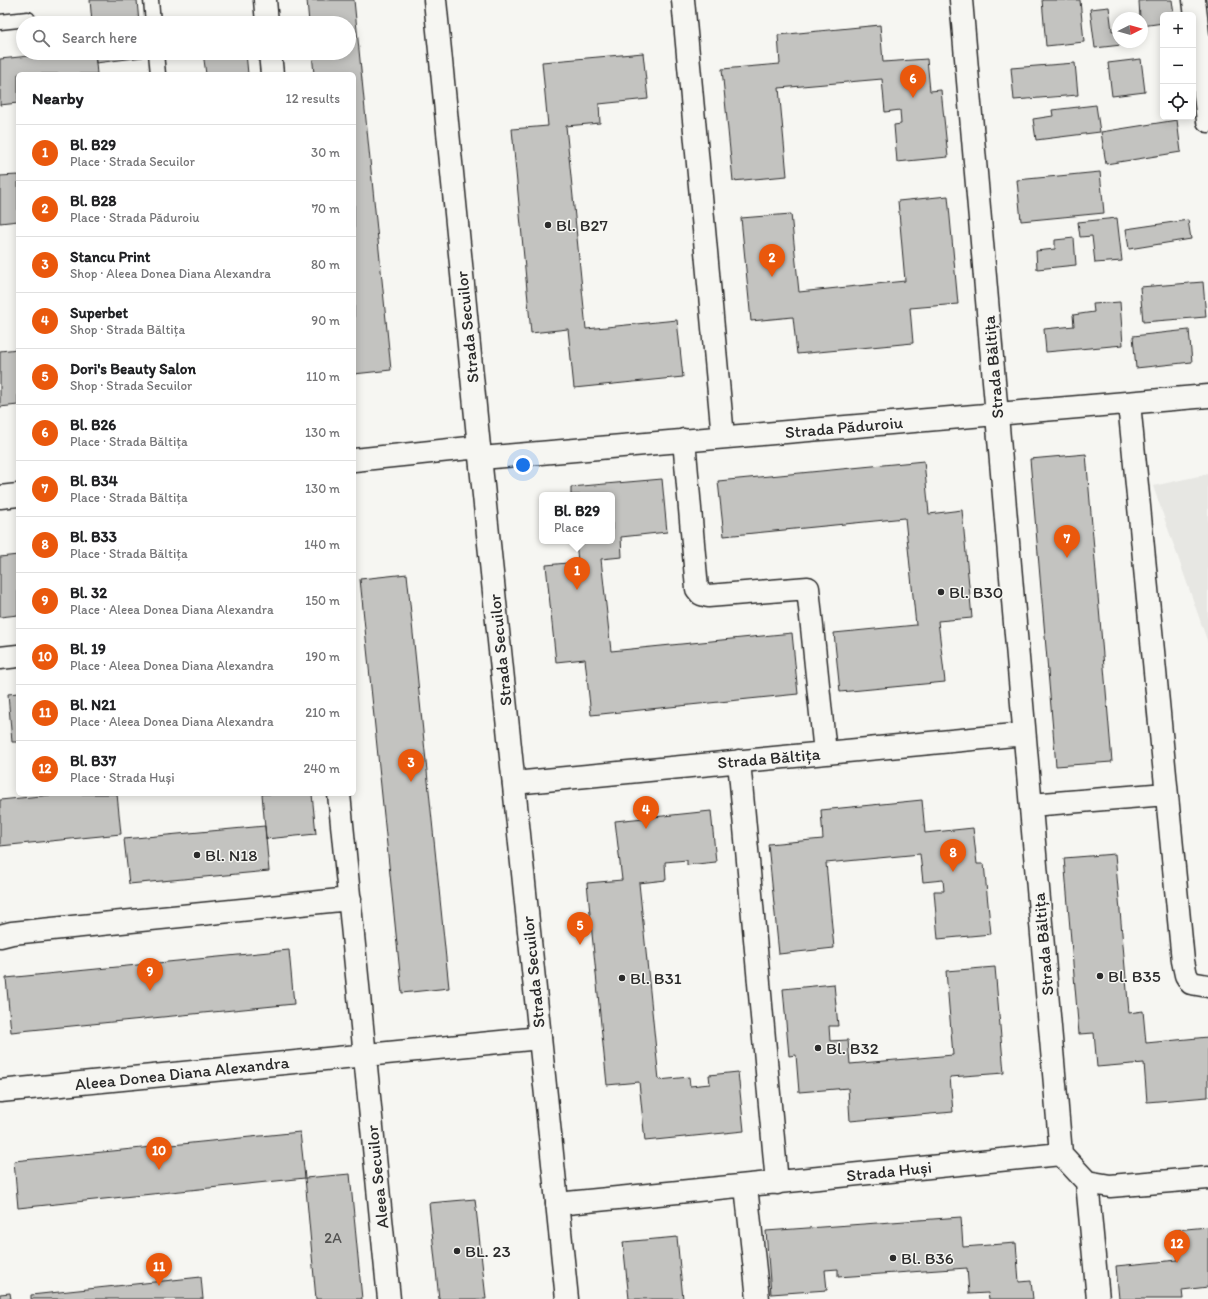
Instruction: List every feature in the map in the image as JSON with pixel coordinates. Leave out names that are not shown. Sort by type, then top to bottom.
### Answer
[{"type":"street","points":[[265,0],[266,16]]},
{"type":"street","name":"Strada Secuilor","points":[[435,0],[567,1299]]},
{"type":"street","points":[[683,0],[723,437]]},
{"type":"street","name":"Strada Băltița","points":[[961,0],[1061,1154]]},
{"type":"street","points":[[1194,0],[1208,121]]},
{"type":"street","points":[[271,60],[272,72]]},
{"type":"street","name":"Strada Păduroiu","points":[[356,460],[684,440],[1208,396]]},
{"type":"street","points":[[1129,403],[1183,961],[1186,975],[1191,983],[1208,986]]},
{"type":"street","points":[[684,440],[697,588],[701,594],[708,596],[808,588],[825,753]]},
{"type":"street","points":[[0,497],[16,495]]},
{"type":"street","points":[[0,658],[16,656]]},
{"type":"street","name":"Strada Băltița","points":[[514,782],[1024,734]]},
{"type":"street","points":[[739,761],[777,1183]]},
{"type":"street","points":[[1031,805],[1166,794]]},
{"type":"street","points":[[339,796],[364,1054]]},
{"type":"street","points":[[0,936],[12,933],[350,899]]},
{"type":"street","name":"Aleea Donea Diana Alexandra","points":[[0,1091],[364,1054],[540,1038]]},
{"type":"street","name":"Aleea Secuilor","points":[[364,1054],[389,1299]]},
{"type":"street","points":[[1061,1154],[1087,1182],[1110,1186],[1208,1178]]},
{"type":"street","name":"Strada Huși","points":[[557,1204],[1061,1154]]},
{"type":"street","points":[[1087,1182],[1098,1299]]},
{"type":"street","points":[[746,1186],[758,1299]]},
{"type":"lane","points":[[151,0],[152,16]]},
{"type":"lane","points":[[0,22],[16,20]]},
{"type":"lane","points":[[157,60],[158,72]]},
{"type":"shaded area","points":[[1208,474],[1208,643],[1153,486]]},
{"type":"building","points":[[90,0],[137,0],[138,16],[91,16]]},
{"type":"building","points":[[307,0],[354,0],[356,16],[308,16]]},
{"type":"building","points":[[1042,0],[1080,0],[1084,42],[1046,46]]},
{"type":"building","points":[[1172,0],[1174,12],[1160,12],[1160,23],[1148,25],[1148,12],[1140,12],[1139,1]]},
{"type":"building","points":[[1109,7],[1112,46],[1095,48],[1090,9]]},
{"type":"building","points":[[356,20],[391,370],[356,374],[356,72],[314,72],[313,60],[356,60]]},
{"type":"building","points":[[880,25],[883,62],[927,59],[930,91],[941,90],[948,157],[897,162],[894,125],[901,124],[900,110],[885,112],[882,79],[779,88],[787,176],[733,181],[722,69],[780,64],[778,35]]},
{"type":"building","name":"Bl. B27","points":[[643,53],[648,99],[599,104],[600,123],[566,126],[586,329],[677,320],[683,377],[574,388],[568,329],[531,333],[512,129],[548,126],[542,62]]},
{"type":"building","points":[[16,57],[16,60],[96,60],[97,72],[16,72],[16,103],[0,105],[0,59]]},
{"type":"building","points":[[1141,59],[1145,92],[1112,96],[1108,63]]},
{"type":"building","points":[[96,60],[120,60],[96,63]]},
{"type":"building","points":[[204,60],[247,60],[248,72],[206,72]]},
{"type":"building","points":[[1075,63],[1078,95],[1014,100],[1011,68]]},
{"type":"building","points":[[1096,105],[1100,132],[1036,140],[1033,119],[1053,116],[1052,110]]},
{"type":"building","points":[[1177,120],[1181,152],[1106,164],[1101,132]]},
{"type":"building","points":[[1100,172],[1104,213],[1021,221],[1017,180]]},
{"type":"building","points":[[16,175],[16,221],[0,223],[0,176]]},
{"type":"building","points":[[948,196],[958,304],[910,308],[913,343],[797,354],[793,317],[751,321],[741,218],[791,214],[799,292],[905,281],[898,201]]},
{"type":"building","points":[[1117,218],[1122,261],[1095,263],[1092,236],[1080,237],[1078,222]]},
{"type":"building","points":[[1188,220],[1191,239],[1129,249],[1126,229]]},
{"type":"building","points":[[1074,238],[1076,265],[1037,269],[1036,251],[1055,249],[1055,240]]},
{"type":"building","points":[[1203,282],[1206,317],[1143,322],[1140,287]]},
{"type":"building","points":[[1120,302],[1123,345],[1046,352],[1044,329],[1074,326],[1073,315],[1094,312],[1093,304]]},
{"type":"building","points":[[1189,330],[1192,362],[1136,368],[1133,336]]},
{"type":"building","points":[[16,349],[16,405],[0,407],[0,351]]},
{"type":"building","points":[[1086,454],[1112,762],[1056,766],[1030,459]]},
{"type":"building","name":"Bl. B30","points":[[924,461],[929,514],[962,510],[972,618],[938,621],[945,682],[840,692],[834,633],[916,625],[905,518],[724,536],[718,481]]},
{"type":"building","points":[[662,479],[667,532],[621,537],[622,557],[601,559],[611,651],[792,633],[798,694],[591,715],[585,659],[556,662],[546,565],[578,562],[576,544],[615,544],[615,492],[571,492],[571,487]]},
{"type":"building","points":[[16,555],[16,615],[0,617],[0,557]]},
{"type":"building","points":[[407,574],[449,988],[402,993],[360,579]]},
{"type":"building","points":[[16,693],[16,742],[12,742],[8,694]]},
{"type":"building","points":[[41,796],[117,796],[121,834],[0,846],[0,800]]},
{"type":"building","points":[[262,796],[312,796],[316,834],[266,839]]},
{"type":"building","points":[[922,800],[925,833],[973,828],[977,864],[984,864],[991,934],[938,939],[934,891],[944,891],[943,880],[923,882],[920,854],[826,863],[834,948],[779,954],[768,844],[823,839],[821,810]]},
{"type":"building","name":"Bl. B31","points":[[711,811],[716,862],[687,865],[687,860],[665,862],[666,880],[639,883],[659,1080],[689,1077],[690,1086],[710,1084],[709,1075],[738,1072],[744,1131],[645,1141],[639,1082],[607,1085],[587,883],[622,880],[615,821]]},
{"type":"building","name":"Bl. N18","points":[[265,826],[269,871],[129,884],[124,839]]},
{"type":"building","name":"Bl. B35","points":[[1115,854],[1129,1013],[1143,1011],[1146,1043],[1208,1037],[1208,1097],[1147,1102],[1144,1063],[1097,1067],[1094,1033],[1079,1034],[1064,858]]},
{"type":"building","points":[[289,950],[294,1004],[11,1032],[6,978]]},
{"type":"building","name":"Bl. B32","points":[[995,967],[1004,1073],[950,1077],[953,1112],[850,1121],[848,1088],[799,1092],[796,1055],[789,1056],[783,989],[834,984],[838,1026],[829,1026],[830,1041],[848,1040],[850,1064],[953,1055],[946,971]]},
{"type":"building","points":[[300,1132],[305,1178],[18,1208],[14,1161]]},
{"type":"building","points":[[350,1174],[362,1299],[316,1299],[305,1178]]},
{"type":"building","name":"BL. 23","points":[[475,1199],[486,1299],[439,1299],[429,1203]]},
{"type":"building","name":"Bl. B36","points":[[961,1217],[963,1247],[1016,1243],[1019,1282],[1031,1281],[1033,1299],[989,1299],[988,1293],[969,1294],[967,1268],[838,1277],[838,1269],[825,1270],[827,1290],[771,1294],[766,1231]]},
{"type":"building","points":[[1208,1227],[1208,1287],[1182,1290],[1183,1299],[1119,1299],[1116,1266],[1178,1260],[1175,1230]]},
{"type":"building","points":[[677,1237],[683,1299],[629,1299],[623,1242]]},
{"type":"building","points":[[201,1277],[203,1299],[31,1299],[31,1295]]},
{"type":"building","points":[[10,1293],[11,1299],[0,1299],[0,1294]]},
{"type":"place","name":"Bl. B26","points":[[913,98]]},
{"type":"place","name":"Bl. B27","points":[[548,225]]},
{"type":"place","name":"Bl. B28","points":[[772,277]]},
{"type":"place","name":"Bl. B34","points":[[1067,558]]},
{"type":"place","name":"Bl. B29","points":[[577,590]]},
{"type":"place","name":"Bl. B30","points":[[941,592]]},
{"type":"place","name":"Stancu Print","points":[[411,782]]},
{"type":"place","name":"Superbet","points":[[646,829]]},
{"type":"place","name":"Bl. N18","points":[[197,855]]},
{"type":"place","name":"Bl. B33","points":[[953,872]]},
{"type":"place","name":"Dori's Beauty Salon","points":[[580,945]]},
{"type":"place","name":"Bl. B35","points":[[1100,976]]},
{"type":"place","name":"Bl. B31","points":[[622,978]]},
{"type":"place","name":"Bl. 32","points":[[150,991]]},
{"type":"place","name":"Bl. B32","points":[[818,1048]]},
{"type":"place","name":"Bl. 19","points":[[159,1170]]},
{"type":"place","name":"BL. 23","points":[[457,1251]]},
{"type":"place","name":"Bl. B36","points":[[893,1258]]},
{"type":"place","name":"Bl. B37","points":[[1177,1263]]},
{"type":"place","name":"Bl. N21","points":[[159,1286]]}]
